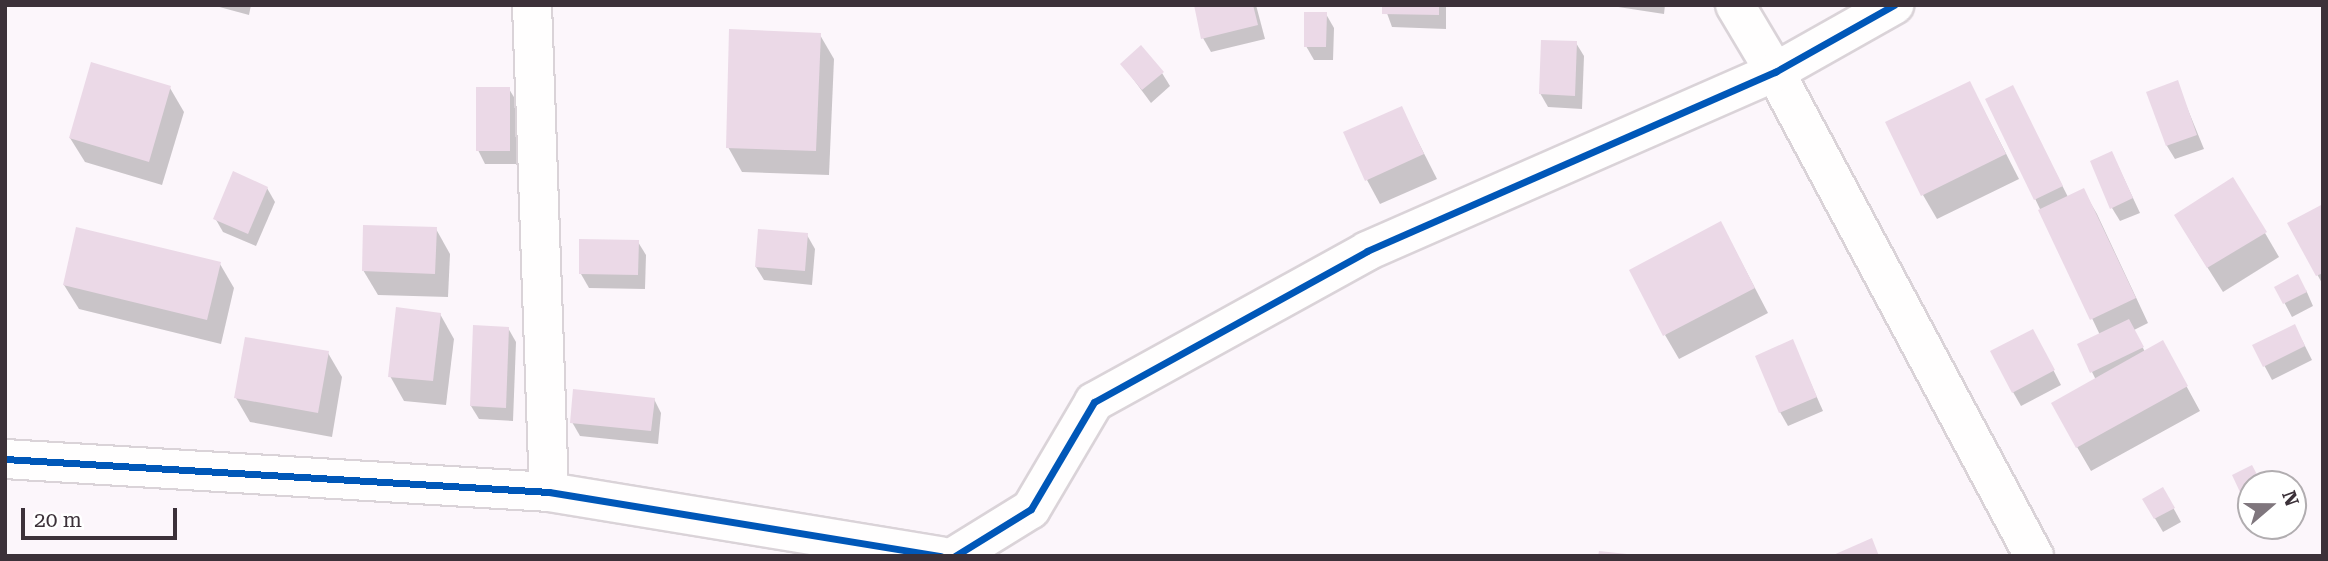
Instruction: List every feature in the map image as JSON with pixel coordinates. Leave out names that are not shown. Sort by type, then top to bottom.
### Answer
[{"type":"street","points":[[532,5],[549,492]]},
{"type":"street","points":[[1735,5],[1775,72],[2034,556]]},
{"type":"street","points":[[955,556],[1031,509],[1094,402],[1367,251],[1775,72],[1894,5]]},
{"type":"street","points":[[5,460],[549,492],[941,556]]},
{"type":"building","points":[[1194,5],[1253,5],[1258,25],[1201,39]]},
{"type":"building","points":[[1382,5],[1439,5],[1439,15],[1382,14]]},
{"type":"building","points":[[1304,12],[1327,12],[1326,47],[1304,47]]},
{"type":"building","points":[[729,29],[821,33],[816,151],[726,148]]},
{"type":"building","points":[[1541,40],[1577,41],[1575,96],[1539,94]]},
{"type":"building","points":[[1141,45],[1164,72],[1142,90],[1120,64]]},
{"type":"building","points":[[91,62],[171,86],[149,162],[69,138]]},
{"type":"building","points":[[2178,80],[2197,135],[2166,146],[2146,92]]},
{"type":"building","points":[[1970,81],[2006,154],[1921,196],[1885,122]]},
{"type":"building","points":[[2013,85],[2063,186],[2034,200],[1985,99]]},
{"type":"building","points":[[476,87],[510,87],[510,151],[476,151]]},
{"type":"building","points":[[1402,106],[1424,154],[1365,181],[1343,132]]},
{"type":"building","points":[[2112,151],[2133,198],[2110,209],[2090,161]]},
{"type":"building","points":[[233,171],[268,187],[248,234],[213,219]]},
{"type":"building","points":[[2233,177],[2267,232],[2207,268],[2174,215]]},
{"type":"building","points":[[2084,188],[2136,298],[2090,320],[2038,210]]},
{"type":"building","points":[[2323,204],[2323,273],[2316,276],[2287,223]]},
{"type":"building","points":[[1721,221],[1755,288],[1663,336],[1629,270]]},
{"type":"building","points":[[363,225],[437,227],[435,274],[362,271]]},
{"type":"building","points":[[76,227],[221,262],[207,320],[63,285]]},
{"type":"building","points":[[758,229],[808,233],[805,271],[755,267]]},
{"type":"building","points":[[579,239],[639,240],[638,275],[579,274]]},
{"type":"building","points":[[2298,274],[2307,292],[2283,304],[2274,287]]},
{"type":"building","points":[[396,307],[441,313],[433,381],[388,377]]},
{"type":"building","points":[[2129,319],[2144,347],[2090,373],[2077,344]]},
{"type":"building","points":[[2295,324],[2305,346],[2263,367],[2252,345]]},
{"type":"building","points":[[473,325],[509,327],[506,408],[470,406]]},
{"type":"building","points":[[2033,329],[2055,370],[2012,393],[1990,351]]},
{"type":"building","points":[[245,337],[329,351],[318,413],[234,398]]},
{"type":"building","points":[[1793,339],[1817,397],[1779,413],[1755,356]]},
{"type":"building","points":[[2163,340],[2188,386],[2076,448],[2051,403]]},
{"type":"building","points":[[573,389],[655,398],[651,431],[570,423]]},
{"type":"building","points":[[2252,465],[2255,470],[2242,470]]},
{"type":"building","points":[[2237,472],[2237,486],[2232,475]]},
{"type":"building","points":[[2163,487],[2175,508],[2154,519],[2142,499]]},
{"type":"building","points":[[1872,538],[1879,556],[1831,556]]},
{"type":"building","points":[[1599,551],[1627,554],[1627,556],[1598,556]]},
{"type":"cycle path","points":[[955,556],[1031,509],[1094,402],[1367,251],[1775,72],[1894,5]]},
{"type":"cycle path","points":[[5,459],[549,492],[941,556]]}]
